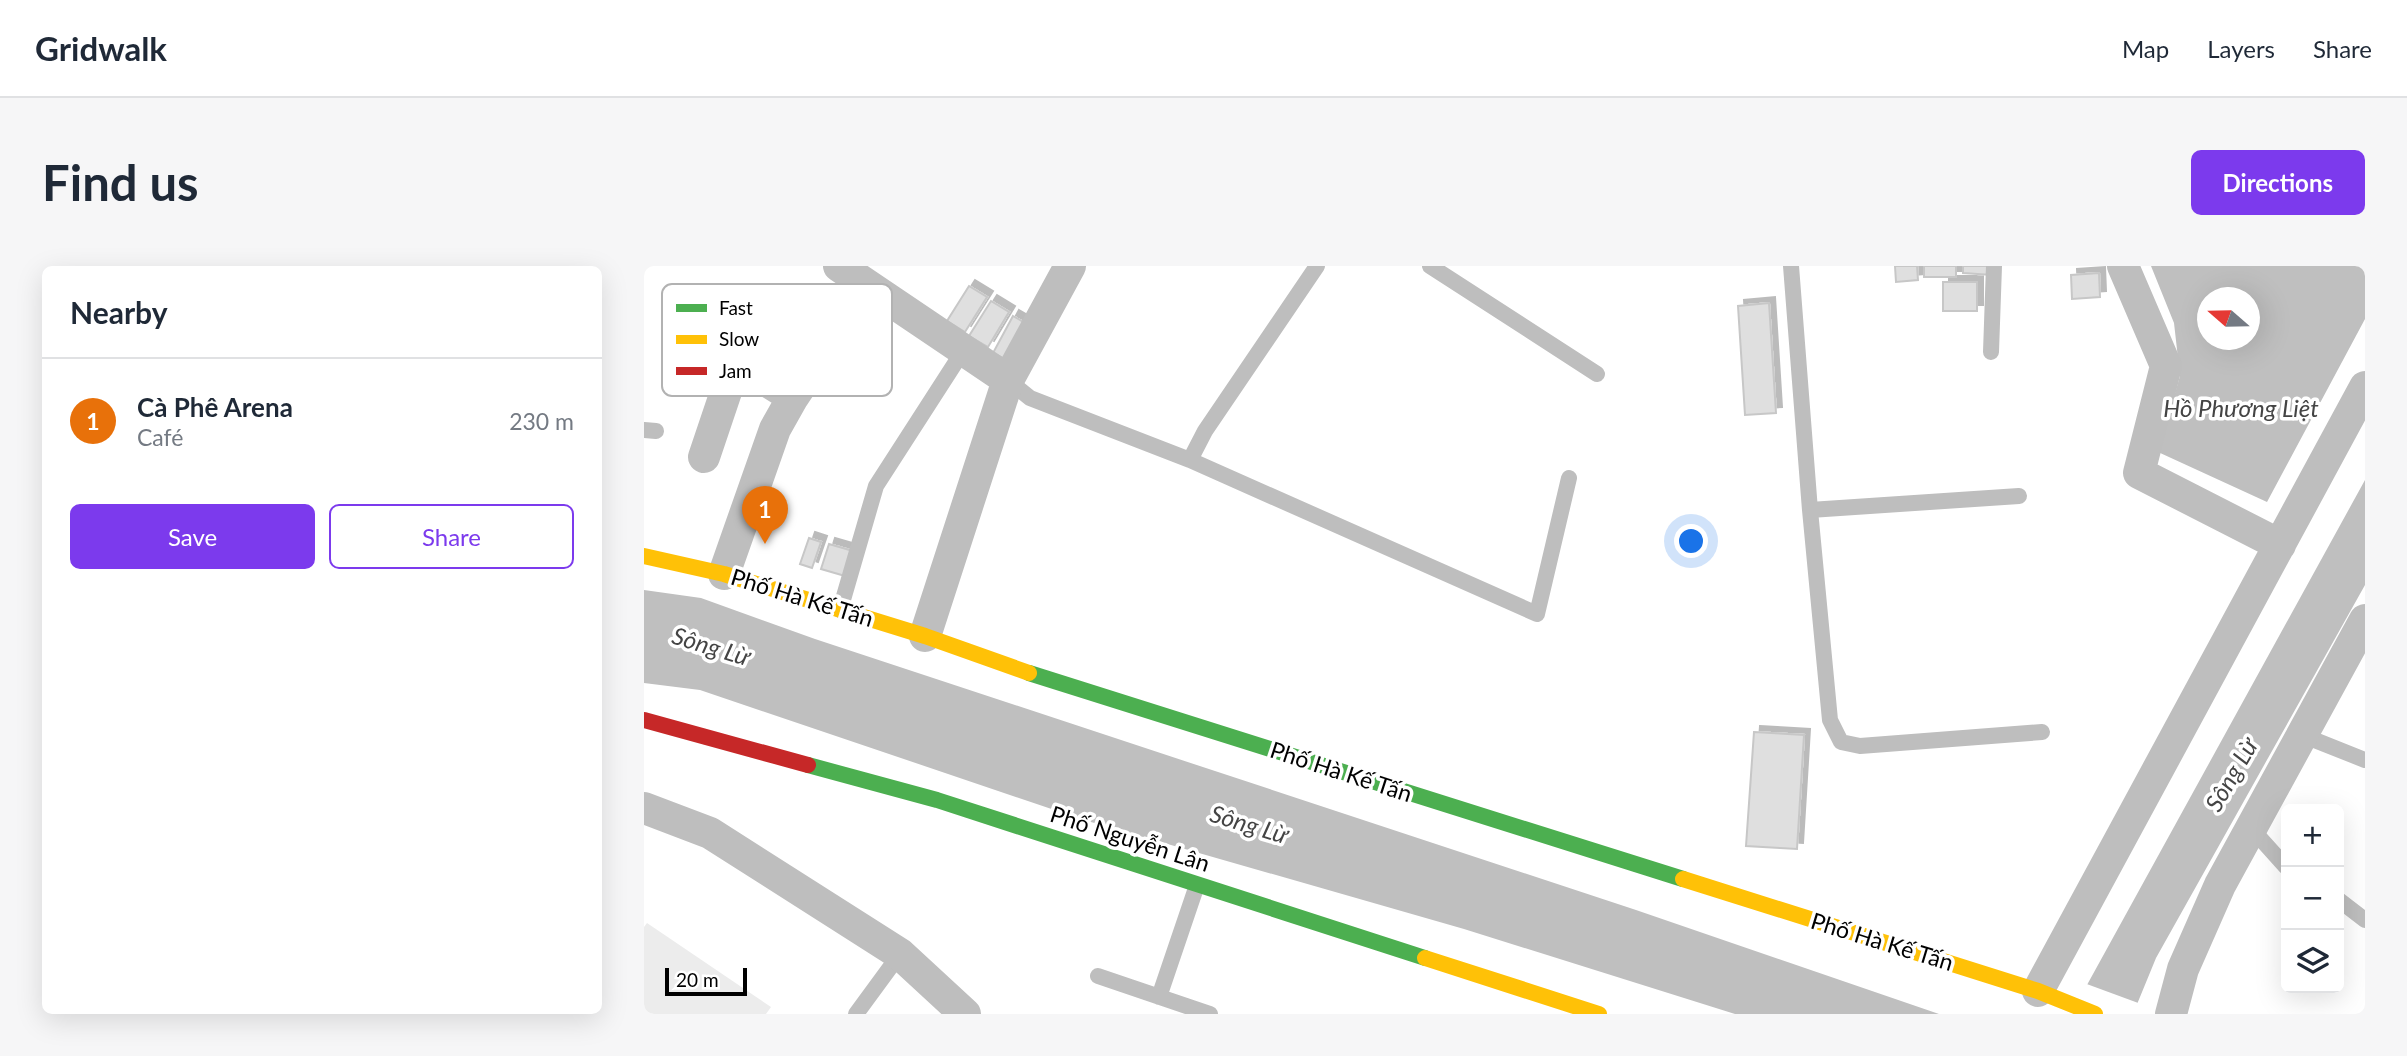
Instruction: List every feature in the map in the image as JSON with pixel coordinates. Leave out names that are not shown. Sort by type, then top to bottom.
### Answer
[{"type":"street","points":[[839,266],[864,284]]},
{"type":"street","points":[[925,636],[1008,380],[1070,266]]},
{"type":"street","points":[[2123,266],[2166,366],[2139,473],[2280,545]]},
{"type":"street","points":[[892,303],[1008,380]]},
{"type":"street","points":[[2038,991],[2365,387]]},
{"type":"street","points":[[704,457],[725,396]]},
{"type":"street","points":[[724,574],[775,429],[793,397]]},
{"type":"street","name":"Phố Hà Kế Tấn","points":[[644,556],[724,574],[925,636],[1048,678],[2038,991],[2095,1014]]},
{"type":"street","points":[[2171,1014],[2183,969],[2220,885],[2365,620]]},
{"type":"street","name":"Phố Nguyễn Lân","points":[[644,720],[937,800],[1197,885],[1543,1006],[1599,1014]]},
{"type":"street","points":[[644,808],[710,833],[900,954],[965,1014]]},
{"type":"lane","points":[[1190,460],[1205,431],[1317,266]]},
{"type":"lane","points":[[1430,266],[1597,374]]},
{"type":"lane","points":[[1791,266],[1830,720],[1840,742],[1860,746],[2042,732]]},
{"type":"lane","points":[[1990,352],[1994,266]]},
{"type":"lane","points":[[840,610],[876,486],[963,351]]},
{"type":"lane","points":[[1008,380],[1030,398],[1190,460],[1537,614],[1569,478]]},
{"type":"lane","points":[[1810,510],[2019,496]]},
{"type":"lane","points":[[2302,735],[2365,760]]},
{"type":"lane","points":[[2250,828],[2281,862]]},
{"type":"lane","points":[[1159,997],[1197,885]]},
{"type":"lane","points":[[2344,904],[2365,920]]},
{"type":"lane","points":[[856,1014],[900,954]]},
{"type":"lane","points":[[1098,976],[1210,1014]]},
{"type":"shaded area","points":[[647,923],[771,1007],[766,1014],[644,1014],[644,927]]},
{"type":"water","name":"Hồ Phương Liệt","points":[[2151,266],[2365,266],[2365,319],[2267,502],[2158,452],[2180,376],[2174,323]]},
{"type":"water","name":"Sông Lừ","points":[[2365,480],[2365,585],[2156,958],[2133,1014],[2071,1014]]},
{"type":"water","name":"Sông Lừ","points":[[644,590],[701,598],[815,639],[1636,910],[1939,1014],[1735,1014],[1464,929],[1084,820],[700,690],[644,683]]},
{"type":"pier","points":[[2084,983],[2141,1004],[2137,1014],[2068,1014]]},
{"type":"building","points":[[1895,266],[1917,266],[1918,280],[1896,282]]},
{"type":"building","points":[[1924,266],[1956,266],[1956,277],[1924,277]]},
{"type":"building","points":[[1963,266],[1992,266],[1992,275],[1963,273]]},
{"type":"building","points":[[2099,273],[2100,297],[2072,299],[2071,275]]},
{"type":"building","points":[[1943,282],[1977,282],[1977,311],[1943,311]]},
{"type":"building","points":[[969,286],[987,297],[965,332],[947,321]]},
{"type":"building","points":[[991,301],[1009,312],[988,347],[969,336]]},
{"type":"building","points":[[1769,303],[1776,413],[1745,415],[1738,306]]},
{"type":"building","points":[[1013,316],[1032,327],[1012,363],[993,353]]},
{"type":"building","points":[[809,538],[821,542],[812,568],[800,564]]},
{"type":"building","points":[[829,544],[853,551],[845,576],[821,569]]},
{"type":"building","points":[[1754,732],[1804,735],[1797,849],[1746,846]]},
{"type":"traffic: fast","points":[[1029,673],[1683,879]]},
{"type":"traffic: fast","points":[[808,765],[937,800],[1425,958]]},
{"type":"traffic: slow","points":[[644,556],[724,574],[925,636],[1029,673]]},
{"type":"traffic: slow","points":[[1683,879],[2038,991],[2095,1014]]},
{"type":"traffic: slow","points":[[1425,958],[1599,1014]]},
{"type":"traffic: jam","points":[[644,720],[808,765]]},
{"type":"place","name":"Cà Phê Arena","points":[[765,544]]}]
